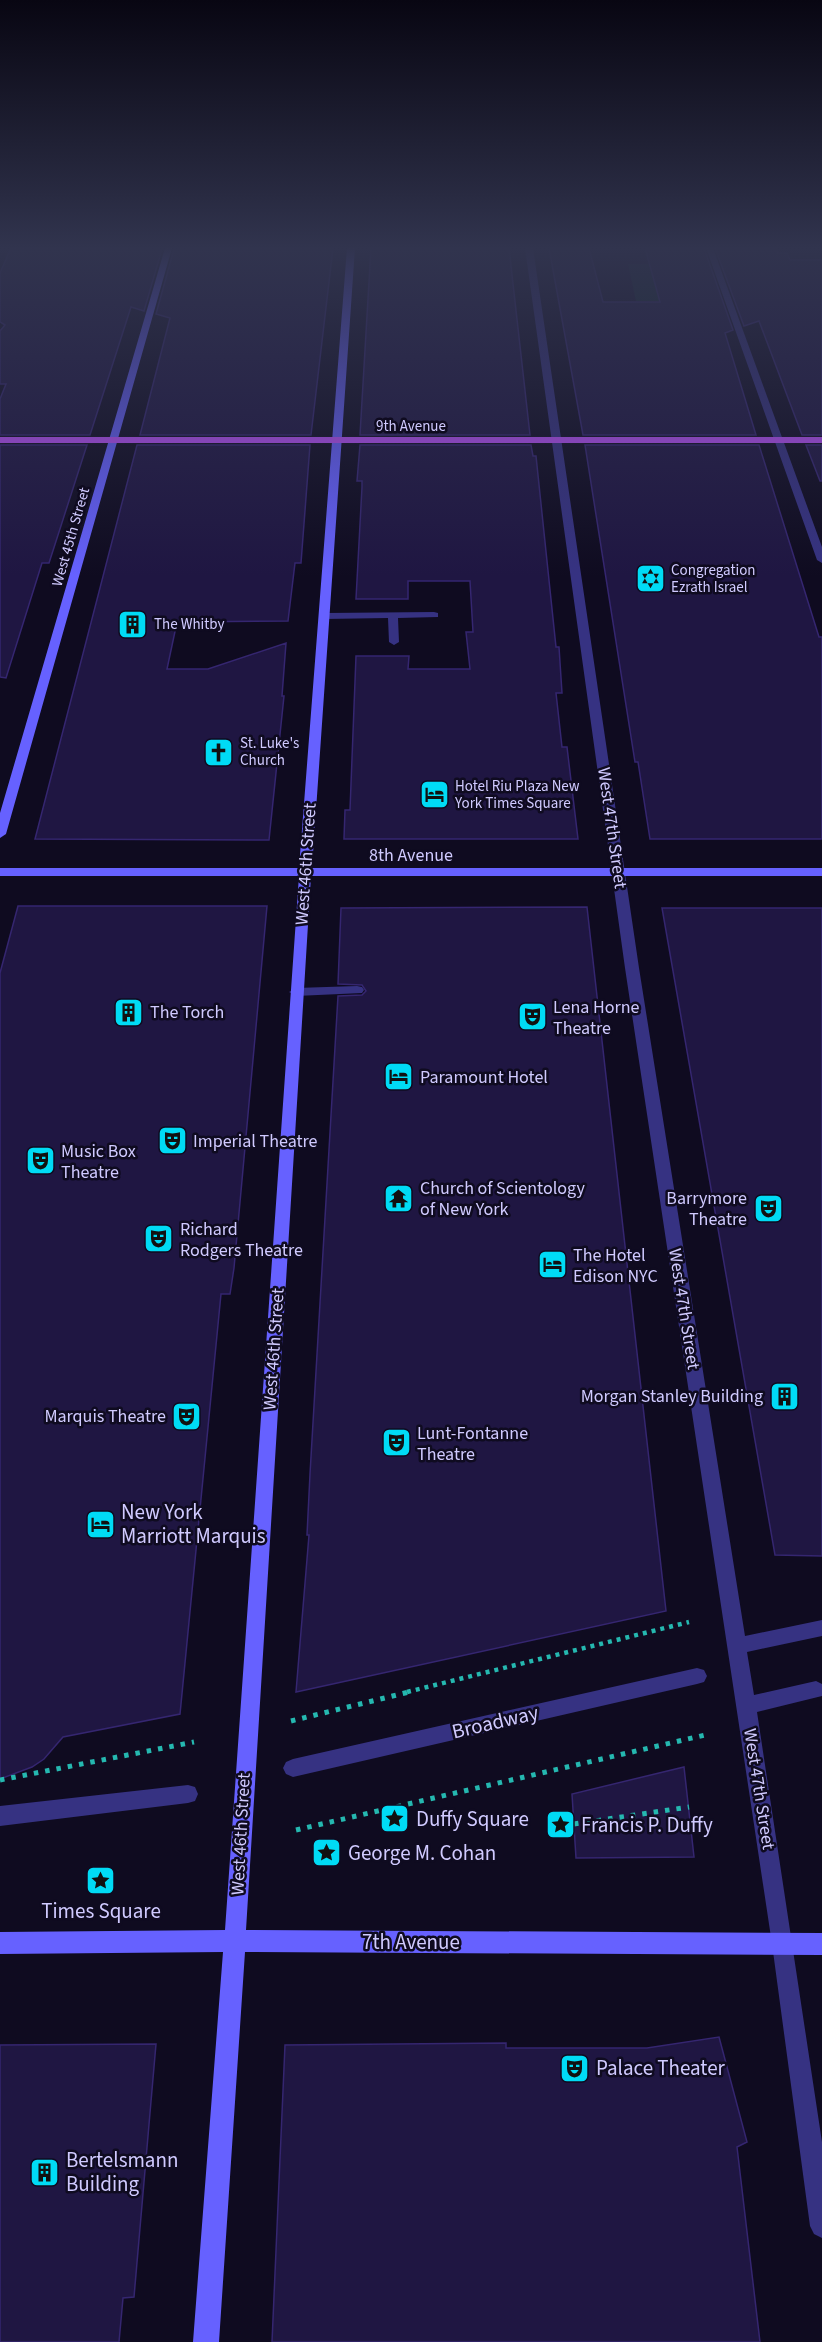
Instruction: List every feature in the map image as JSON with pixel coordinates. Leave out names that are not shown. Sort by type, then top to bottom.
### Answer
[{"type":"main road","name":"West 45th Street","points":[[0,834],[138,357]]},
{"type":"main road","name":"West 46th Street","points":[[206,2342],[235,1941],[296,992],[344,357]]},
{"type":"main road","name":"9th Avenue","points":[[0,440],[822,440]]},
{"type":"main road","name":"8th Avenue","points":[[0,872],[822,872]]},
{"type":"main road","name":"7th Avenue","points":[[0,1944],[235,1941],[822,1944]]},
{"type":"street","name":"West 47th Street","points":[[544,357],[619,873],[783,1944],[822,2226]]},
{"type":"street","points":[[749,357],[822,560]]},
{"type":"street","points":[[393,615],[394,642]]},
{"type":"street","points":[[325,616],[434,615]]},
{"type":"street","points":[[296,992],[357,990]]},
{"type":"street","points":[[737,1646],[822,1628]]},
{"type":"street","name":"Broadway","points":[[294,1768],[696,1676]]},
{"type":"street","points":[[747,1706],[816,1690]]},
{"type":"street","points":[[0,1816],[188,1794]]},
{"type":"path","points":[[291,1721],[689,1622]]},
{"type":"path","points":[[296,1830],[705,1735]]},
{"type":"path","points":[[0,1780],[194,1742]]},
{"type":"path","points":[[574,1824],[689,1808]]},
{"type":"building","points":[[0,357],[115,357],[90,435],[0,435],[0,399],[6,384],[0,384]]},
{"type":"building","points":[[160,357],[320,357],[311,435],[140,435]]},
{"type":"building","points":[[365,357],[521,357],[530,435],[360,435]]},
{"type":"building","points":[[569,357],[732,357],[756,435],[583,435]]},
{"type":"building","points":[[773,357],[822,357],[822,435],[802,435]]},
{"type":"building","points":[[0,445],[87,445],[49,563],[42,563],[6,678],[0,677]]},
{"type":"building","points":[[137,445],[310,445],[301,563],[295,563],[288,621],[177,622],[167,669],[208,669],[286,643],[282,696],[284,696],[269,840],[35,839]]},
{"type":"building","points":[[360,445],[531,445],[533,456],[536,456],[556,647],[559,647],[562,693],[556,693],[562,747],[567,747],[578,839],[344,839],[345,810],[350,810],[356,656],[409,656],[408,669],[470,669],[466,632],[473,632],[470,581],[408,581],[408,599],[356,599],[362,487],[362,481],[357,481]]},
{"type":"building","points":[[585,445],[759,445],[819,637],[822,637],[822,839],[650,839],[638,762],[635,762]]},
{"type":"building","points":[[806,445],[822,445],[822,481],[820,481]]},
{"type":"building","points":[[18,906],[267,906],[234,1268],[230,1294],[221,1294],[180,1714],[63,1737],[44,1759],[32,1767],[0,1779],[0,973]]},
{"type":"building","points":[[587,907],[666,1611],[296,1692],[309,1535],[307,1535],[310,1474],[338,996],[362,995],[366,991],[362,985],[338,984],[341,908]]},
{"type":"building","points":[[662,908],[822,908],[822,1556],[775,1555]]},
{"type":"building","points":[[684,1767],[694,1857],[576,1858],[572,1794]]},
{"type":"building","points":[[719,2037],[747,2142],[737,2147],[760,2342],[272,2342],[285,2045],[506,2043],[506,2048],[647,2048]]},
{"type":"building","name":"Bertelsmann Building","points":[[156,2044],[134,2297],[123,2298],[119,2342],[0,2342],[0,2045]]},
{"type":"place","name":"Congregation Ezrath Israel","points":[[650,579]]},
{"type":"place","name":"The Whitby","points":[[133,624]]},
{"type":"place","name":"St. Luke's Church","points":[[219,752]]},
{"type":"place","name":"Hotel Riu Plaza New York Times Square","points":[[434,795]]},
{"type":"place","name":"The Torch","points":[[129,1012]]},
{"type":"place","name":"Lena Horne Theatre","points":[[532,1017]]},
{"type":"place","name":"Paramount Hotel","points":[[399,1077]]},
{"type":"place","name":"Imperial Theatre","points":[[172,1141]]},
{"type":"place","name":"Music Box Theatre","points":[[40,1161]]},
{"type":"place","name":"Church of Scientology of New York","points":[[399,1198]]},
{"type":"place","name":"Barrymore Theatre","points":[[768,1208]]},
{"type":"place","name":"Richard Rodgers Theatre","points":[[159,1239]]},
{"type":"place","name":"The Hotel Edison NYC","points":[[552,1265]]},
{"type":"place","name":"Morgan Stanley Building","points":[[784,1396]]},
{"type":"place","name":"Marquis Theatre","points":[[187,1416]]},
{"type":"place","name":"Lunt-Fontanne Theatre","points":[[396,1443]]},
{"type":"place","name":"New York Marriott Marquis","points":[[100,1524]]},
{"type":"place","name":"Duffy Square","points":[[395,1819]]},
{"type":"place","name":"Francis P. Duffy","points":[[560,1825]]},
{"type":"place","name":"George M. Cohan","points":[[327,1853]]},
{"type":"place","name":"Times Square","points":[[101,1880]]},
{"type":"place","name":"Palace Theater","points":[[575,2068]]},
{"type":"place","name":"Bertelsmann Building","points":[[45,2172]]}]
